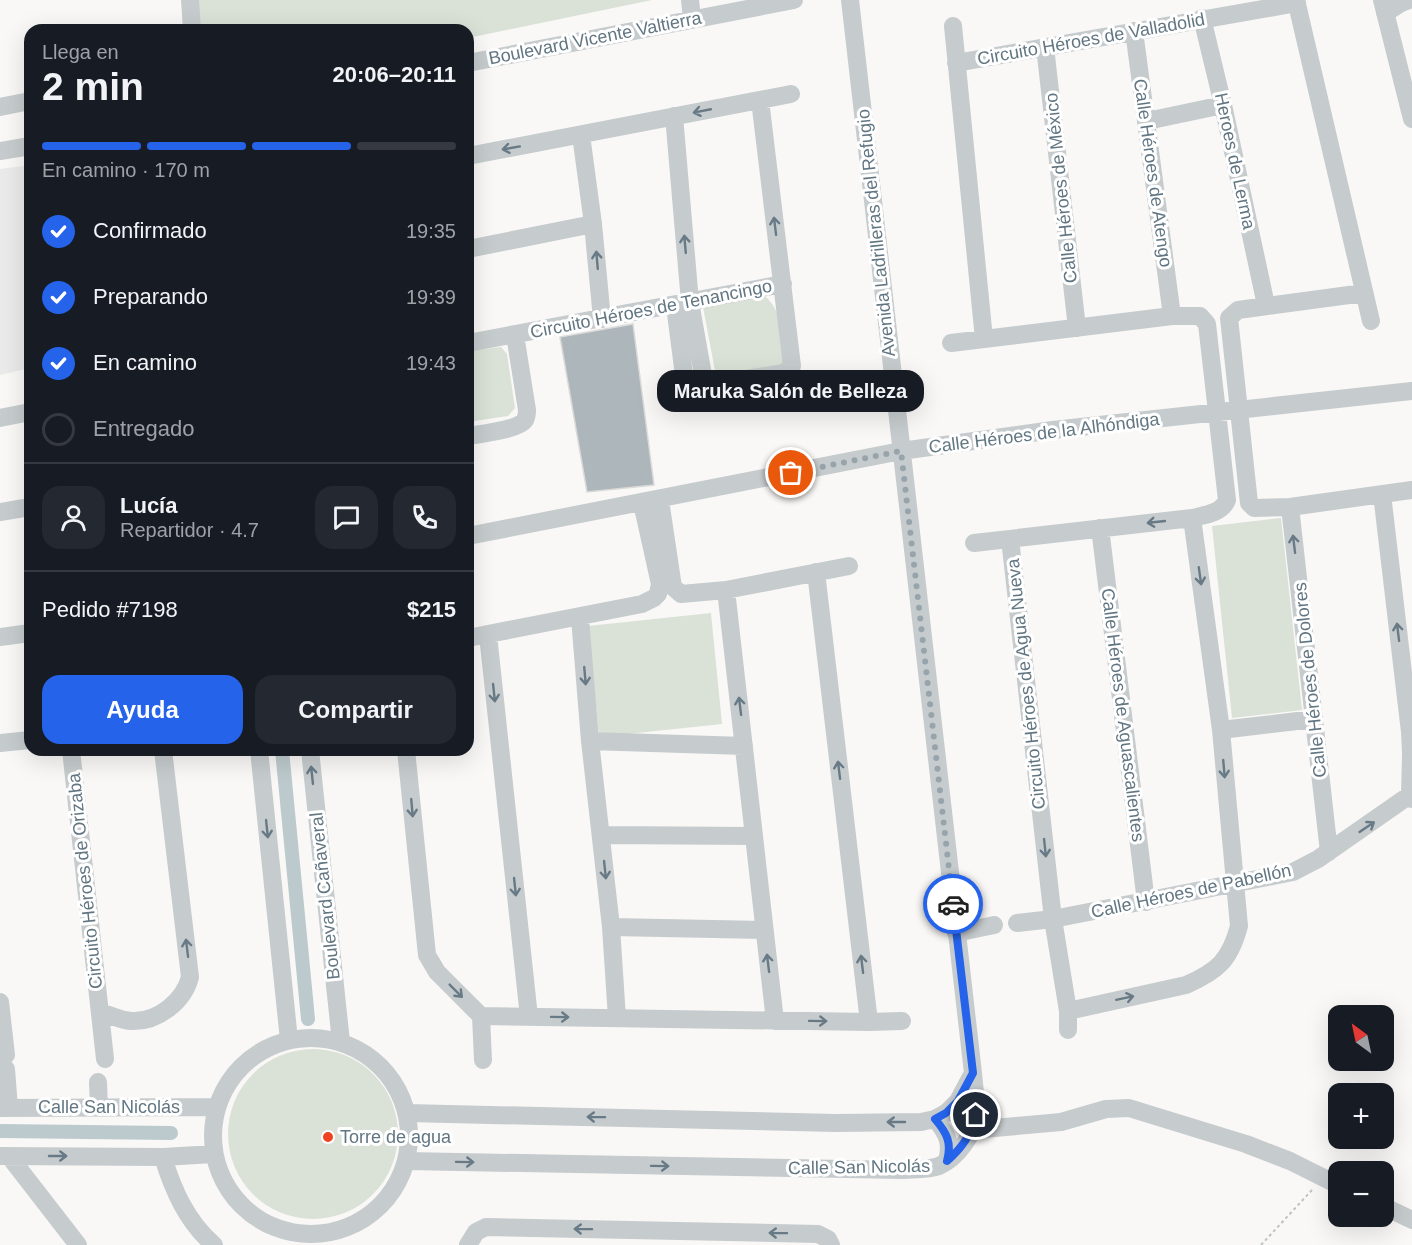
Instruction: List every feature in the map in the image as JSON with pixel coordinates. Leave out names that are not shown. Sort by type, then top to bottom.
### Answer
[{"type":"street","points":[[190,0],[192,24]]},
{"type":"street","points":[[690,0],[692,19]]},
{"type":"street","name":"Boulevard Vicente Valtierra","points":[[474,62],[692,19],[714,8],[794,0]]},
{"type":"street","name":"Avenida Ladrilleras del Refugio","points":[[850,0],[973,1073]]},
{"type":"street","name":"Circuito Héroes de Valladolid","points":[[956,63],[1296,1],[1371,321]]},
{"type":"street","points":[[1396,3],[1412,119]]},
{"type":"street","name":"Heroes de Lerma","points":[[1202,18],[1266,304]]},
{"type":"street","name":"Circuito Héroes de Valladolid","points":[[953,26],[984,339]]},
{"type":"street","name":"Calle Héroes de Atengo","points":[[1134,31],[1172,316]]},
{"type":"street","name":"Calle Héroes de México","points":[[1045,47],[1077,328]]},
{"type":"street","points":[[474,155],[791,94]]},
{"type":"street","name":"Circuito Héroes de Tenancingo","points":[[474,342],[783,284],[760,100]]},
{"type":"street","points":[[0,107],[24,102]]},
{"type":"street","points":[[1147,121],[1223,105]]},
{"type":"street","points":[[674,116],[685,383],[690,388],[784,373],[791,369],[792,358],[783,284]]},
{"type":"street","points":[[581,135],[602,318]]},
{"type":"street","points":[[0,151],[24,147]]},
{"type":"street","points":[[474,248],[593,224]]},
{"type":"street","points":[[1364,293],[1238,309],[1229,318],[1249,503],[1254,508],[1290,507],[1412,490]]},
{"type":"street","points":[[951,343],[1172,316],[1200,316],[1207,324],[1216,386],[1217,411]]},
{"type":"street","name":"Circuito Héroes de Tenancingo","points":[[474,435],[511,428],[525,420],[527,410],[515,335]]},
{"type":"street","name":"Calle Héroes de la Alhóndiga","points":[[474,535],[651,502],[901,451],[1217,411],[1412,391]]},
{"type":"street","name":"Circuito Héroes de Agua Nueva","points":[[1068,1030],[1068,1011],[1053,919],[1010,539],[1192,518],[1214,512],[1225,505],[1227,500],[1217,411]]},
{"type":"street","points":[[0,418],[24,413]]},
{"type":"street","points":[[1382,494],[1410,732],[1411,797]]},
{"type":"street","points":[[651,502],[673,587],[681,594],[726,590],[849,566]]},
{"type":"street","points":[[474,637],[580,618],[648,602],[658,594],[660,584],[651,502]]},
{"type":"street","name":"Calle Héroes de Dolores","points":[[1290,507],[1329,852]]},
{"type":"street","points":[[0,513],[24,508]]},
{"type":"street","points":[[1068,1011],[1186,985],[1209,974],[1227,958],[1239,926],[1221,730],[1192,518]]},
{"type":"street","name":"Calle Héroes de Aguascalientes","points":[[1100,528],[1146,902]]},
{"type":"street","points":[[974,543],[1010,539]]},
{"type":"street","points":[[816,572],[869,1022]]},
{"type":"street","points":[[726,590],[775,1021]]},
{"type":"street","points":[[580,618],[590,741],[611,927],[617,1018]]},
{"type":"street","points":[[0,637],[24,634]]},
{"type":"street","points":[[488,635],[529,1017]]},
{"type":"street","points":[[1221,730],[1314,719]]},
{"type":"street","points":[[0,743],[24,741]]},
{"type":"street","points":[[590,741],[744,746]]},
{"type":"street","name":"Circuito Héroes de Orizaba","points":[[72,756],[105,1059]]},
{"type":"street","name":"Circuito Héroes de Orizaba","points":[[100,1012],[132,1022],[156,1016],[176,1002],[188,985],[190,977],[164,756]]},
{"type":"street","points":[[260,756],[289,1040]]},
{"type":"street","name":"Boulevard Cañaveral","points":[[311,756],[341,1042]]},
{"type":"street","points":[[407,756],[427,955],[437,972],[481,1016],[483,1060]]},
{"type":"street","name":"Calle Héroes de Pabellón","points":[[1017,923],[1053,919],[1146,902],[1293,872],[1307,866],[1411,797]]},
{"type":"street","points":[[601,835],[754,836]]},
{"type":"street","points":[[956,933],[994,926]]},
{"type":"street","points":[[611,927],[764,930]]},
{"type":"street","points":[[0,1002],[6,1062],[4,1108]]},
{"type":"street","points":[[481,1016],[902,1021]]},
{"type":"street","points":[[324,1039],[341,1042],[360,1050],[376,1062],[395,1086],[407,1113],[409,1140],[406,1161],[395,1186],[378,1208],[356,1223],[328,1239],[298,1233],[275,1237],[236,1199],[222,1178],[214,1154],[213,1130],[217,1107],[228,1084],[244,1064],[265,1049],[289,1040],[324,1039]]},
{"type":"street","points":[[407,1113],[836,1123],[921,1122],[935,1119],[946,1113],[958,1101],[973,1073]]},
{"type":"street","name":"Calle San Nicolás","points":[[406,1161],[902,1170],[931,1168],[947,1161],[958,1152],[972,1130],[976,1115],[973,1073]]},
{"type":"street","points":[[98,1082],[99,1108]]},
{"type":"street","name":"Calle San Nicolás","points":[[4,1108],[217,1107]]},
{"type":"street","points":[[972,1130],[1061,1122],[1106,1109],[1129,1108],[1246,1144],[1290,1161],[1328,1180]]},
{"type":"street","points":[[935,1119],[949,1142],[947,1161]]},
{"type":"street","points":[[5,1156],[163,1157],[214,1154]]},
{"type":"street","points":[[5,1156],[78,1245]]},
{"type":"street","points":[[163,1157],[184,1207],[195,1225],[214,1245]]},
{"type":"street","points":[[1394,1211],[1412,1220]]},
{"type":"street","points":[[468,1245],[476,1232],[486,1227],[818,1234],[828,1239],[831,1245]]},
{"type":"path","points":[[1261,1245],[1328,1183]]},
{"type":"shaded area","points":[[192,0],[652,0],[474,37],[474,24],[194,24]]},
{"type":"shaded area","points":[[24,166],[24,369],[0,375],[0,169]]},
{"type":"shaded area","points":[[765,296],[780,320],[785,349],[785,367],[716,376],[703,307]]},
{"type":"shaded area","points":[[501,347],[507,354],[515,408],[508,416],[474,421],[474,350]]},
{"type":"shaded area","points":[[1281,518],[1302,710],[1232,718],[1212,526]]},
{"type":"shaded area","points":[[711,613],[722,724],[599,737],[588,626]]},
{"type":"shaded area","points":[[313,1049],[345,1056],[373,1074],[391,1102],[398,1134],[391,1166],[373,1194],[345,1212],[313,1219],[281,1212],[253,1194],[235,1166],[228,1134],[235,1102],[253,1074],[281,1056]]},
{"type":"building","points":[[633,324],[654,485],[587,492],[560,337]]},
{"type":"waterway","points":[[283,756],[308,1019]]},
{"type":"waterway","points":[[0,1131],[171,1133]]},
{"type":"way so far","points":[[791,473],[901,451],[953,904]]},
{"type":"place","name":"Maruka Salón de Belleza","points":[[791,473]]},
{"type":"place","name":"Torre de agua","points":[[328,1137]]},
{"type":"route","points":[[953,904],[973,1073],[958,1101],[946,1113],[935,1119],[942,1127],[949,1142],[947,1161],[958,1152],[966,1140],[972,1130],[976,1115]]}]
